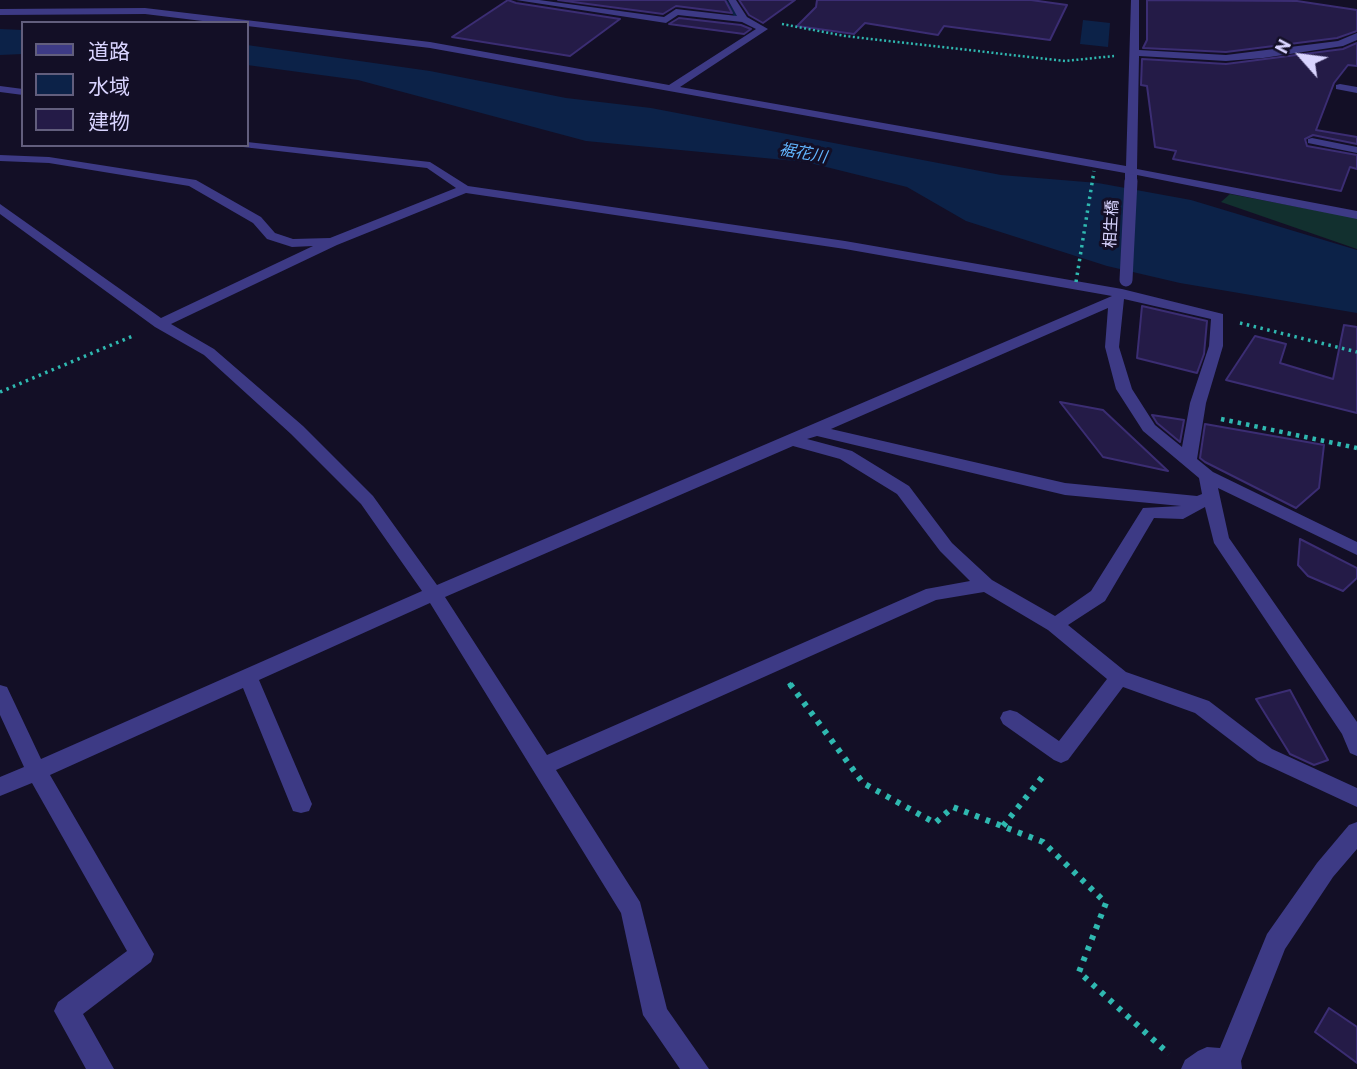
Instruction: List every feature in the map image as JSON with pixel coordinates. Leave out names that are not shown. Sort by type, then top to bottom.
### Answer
[{"type":"street","points":[[145,11],[157,0]]},
{"type":"street","points":[[520,0],[666,20],[677,12],[744,19],[763,29],[671,89]]},
{"type":"street","points":[[732,0],[744,19]]},
{"type":"street","name":"相生橋","points":[[1135,0],[1131,176],[1121,291],[1112,346],[1124,389],[1149,428],[1188,461],[1205,491]]},
{"type":"street","points":[[0,12],[145,11],[228,21]]},
{"type":"street","points":[[248,23],[430,45],[1131,176],[1357,214]]},
{"type":"street","points":[[1134,53],[1226,58],[1340,44],[1357,36]]},
{"type":"street","points":[[1340,87],[1357,90]]},
{"type":"street","points":[[0,89],[21,92]]},
{"type":"street","points":[[1312,141],[1357,150]]},
{"type":"street","points":[[248,145],[430,165],[465,189],[845,245],[1121,291],[1218,317],[1216,346],[1197,414],[1188,461]]},
{"type":"street","points":[[0,158],[48,160],[192,183],[257,220],[271,236],[292,243],[332,242]]},
{"type":"street","points":[[160,324],[332,242],[465,189]]},
{"type":"street","points":[[0,208],[160,324],[209,352],[296,430],[367,500],[434,594],[632,910],[656,1015],[696,1069]]},
{"type":"street","points":[[0,787],[434,594],[795,441],[1121,291]]},
{"type":"street","points":[[817,431],[1065,489],[1205,491],[1357,549]]},
{"type":"street","points":[[795,441],[846,455],[903,490],[946,547],[986,585],[1019,601],[1055,625],[1119,678],[1202,708],[1265,755],[1357,798]]},
{"type":"street","points":[[1055,625],[1098,596],[1149,512],[1183,513],[1205,491]]},
{"type":"street","points":[[1205,491],[1220,539],[1352,731],[1357,747]]},
{"type":"street","points":[[542,767],[933,594],[986,585]]},
{"type":"street","points":[[248,677],[301,804]]},
{"type":"street","points":[[1010,718],[1061,754],[1119,678]]},
{"type":"street","points":[[0,693],[37,772],[142,954],[67,1011],[101,1069]]},
{"type":"street","points":[[1185,1065],[1207,1060],[1229,1065],[1276,942],[1325,870],[1357,832]]},
{"type":"path","points":[[744,19],[845,36],[1065,61],[1122,56]]},
{"type":"path","points":[[1076,282],[1094,171]]},
{"type":"path","points":[[1218,317],[1357,352]]},
{"type":"path","points":[[0,392],[160,324]]},
{"type":"path","points":[[1197,414],[1357,448]]},
{"type":"path","points":[[774,663],[863,783],[935,823],[953,807],[1044,842],[1106,903],[1079,972],[1185,1065]]},
{"type":"path","points":[[1003,826],[1061,754]]},
{"type":"green space","points":[[1230,194],[1357,218],[1357,249],[1221,202]]},
{"type":"water","points":[[1083,20],[1110,23],[1108,47],[1080,44]]},
{"type":"water","points":[[0,29],[21,30],[21,54],[0,55]]},
{"type":"water","name":"裾花川","points":[[248,45],[430,71],[566,98],[651,108],[1001,175],[1098,183],[1191,200],[1357,250],[1357,313],[1180,283],[1107,266],[966,221],[907,187],[806,162],[586,141],[358,80],[248,65]]},
{"type":"building","points":[[508,0],[620,19],[570,56],[452,37]]},
{"type":"building","points":[[558,0],[725,0],[732,13],[676,6],[663,14]]},
{"type":"building","points":[[739,0],[795,0],[763,23],[749,15]]},
{"type":"building","points":[[817,0],[1031,0],[1067,5],[1050,40],[944,26],[938,35],[865,23],[854,34],[797,26],[816,7]]},
{"type":"building","points":[[1147,0],[1297,1],[1357,10],[1357,31],[1337,38],[1226,52],[1143,48],[1147,40]]},
{"type":"building","points":[[679,18],[741,25],[751,29],[744,34],[669,24]]},
{"type":"building","points":[[1357,43],[1357,66],[1348,65],[1334,83],[1316,130],[1357,137],[1357,144],[1313,135],[1305,139],[1307,146],[1357,155],[1357,169],[1350,167],[1341,191],[1173,159],[1176,151],[1155,147],[1147,86],[1141,85],[1142,59],[1226,64],[1343,49]]},
{"type":"building","points":[[1142,306],[1207,321],[1204,354],[1197,373],[1137,358]]},
{"type":"building","points":[[1344,325],[1357,327],[1357,413],[1226,380],[1255,336],[1286,344],[1280,363],[1333,379]]},
{"type":"building","points":[[1060,402],[1103,410],[1168,471],[1103,457]]},
{"type":"building","points":[[1152,415],[1184,420],[1180,442],[1157,423]]},
{"type":"building","points":[[1205,424],[1324,445],[1319,488],[1296,508],[1205,462],[1200,458]]},
{"type":"building","points":[[1300,539],[1357,568],[1357,578],[1343,591],[1308,576],[1298,565]]},
{"type":"building","points":[[1290,690],[1328,760],[1314,765],[1290,754],[1256,699]]},
{"type":"building","points":[[1329,1008],[1357,1027],[1357,1063],[1315,1032]]},
{"type":"waterway","points":[[724,0],[736,15]]}]
